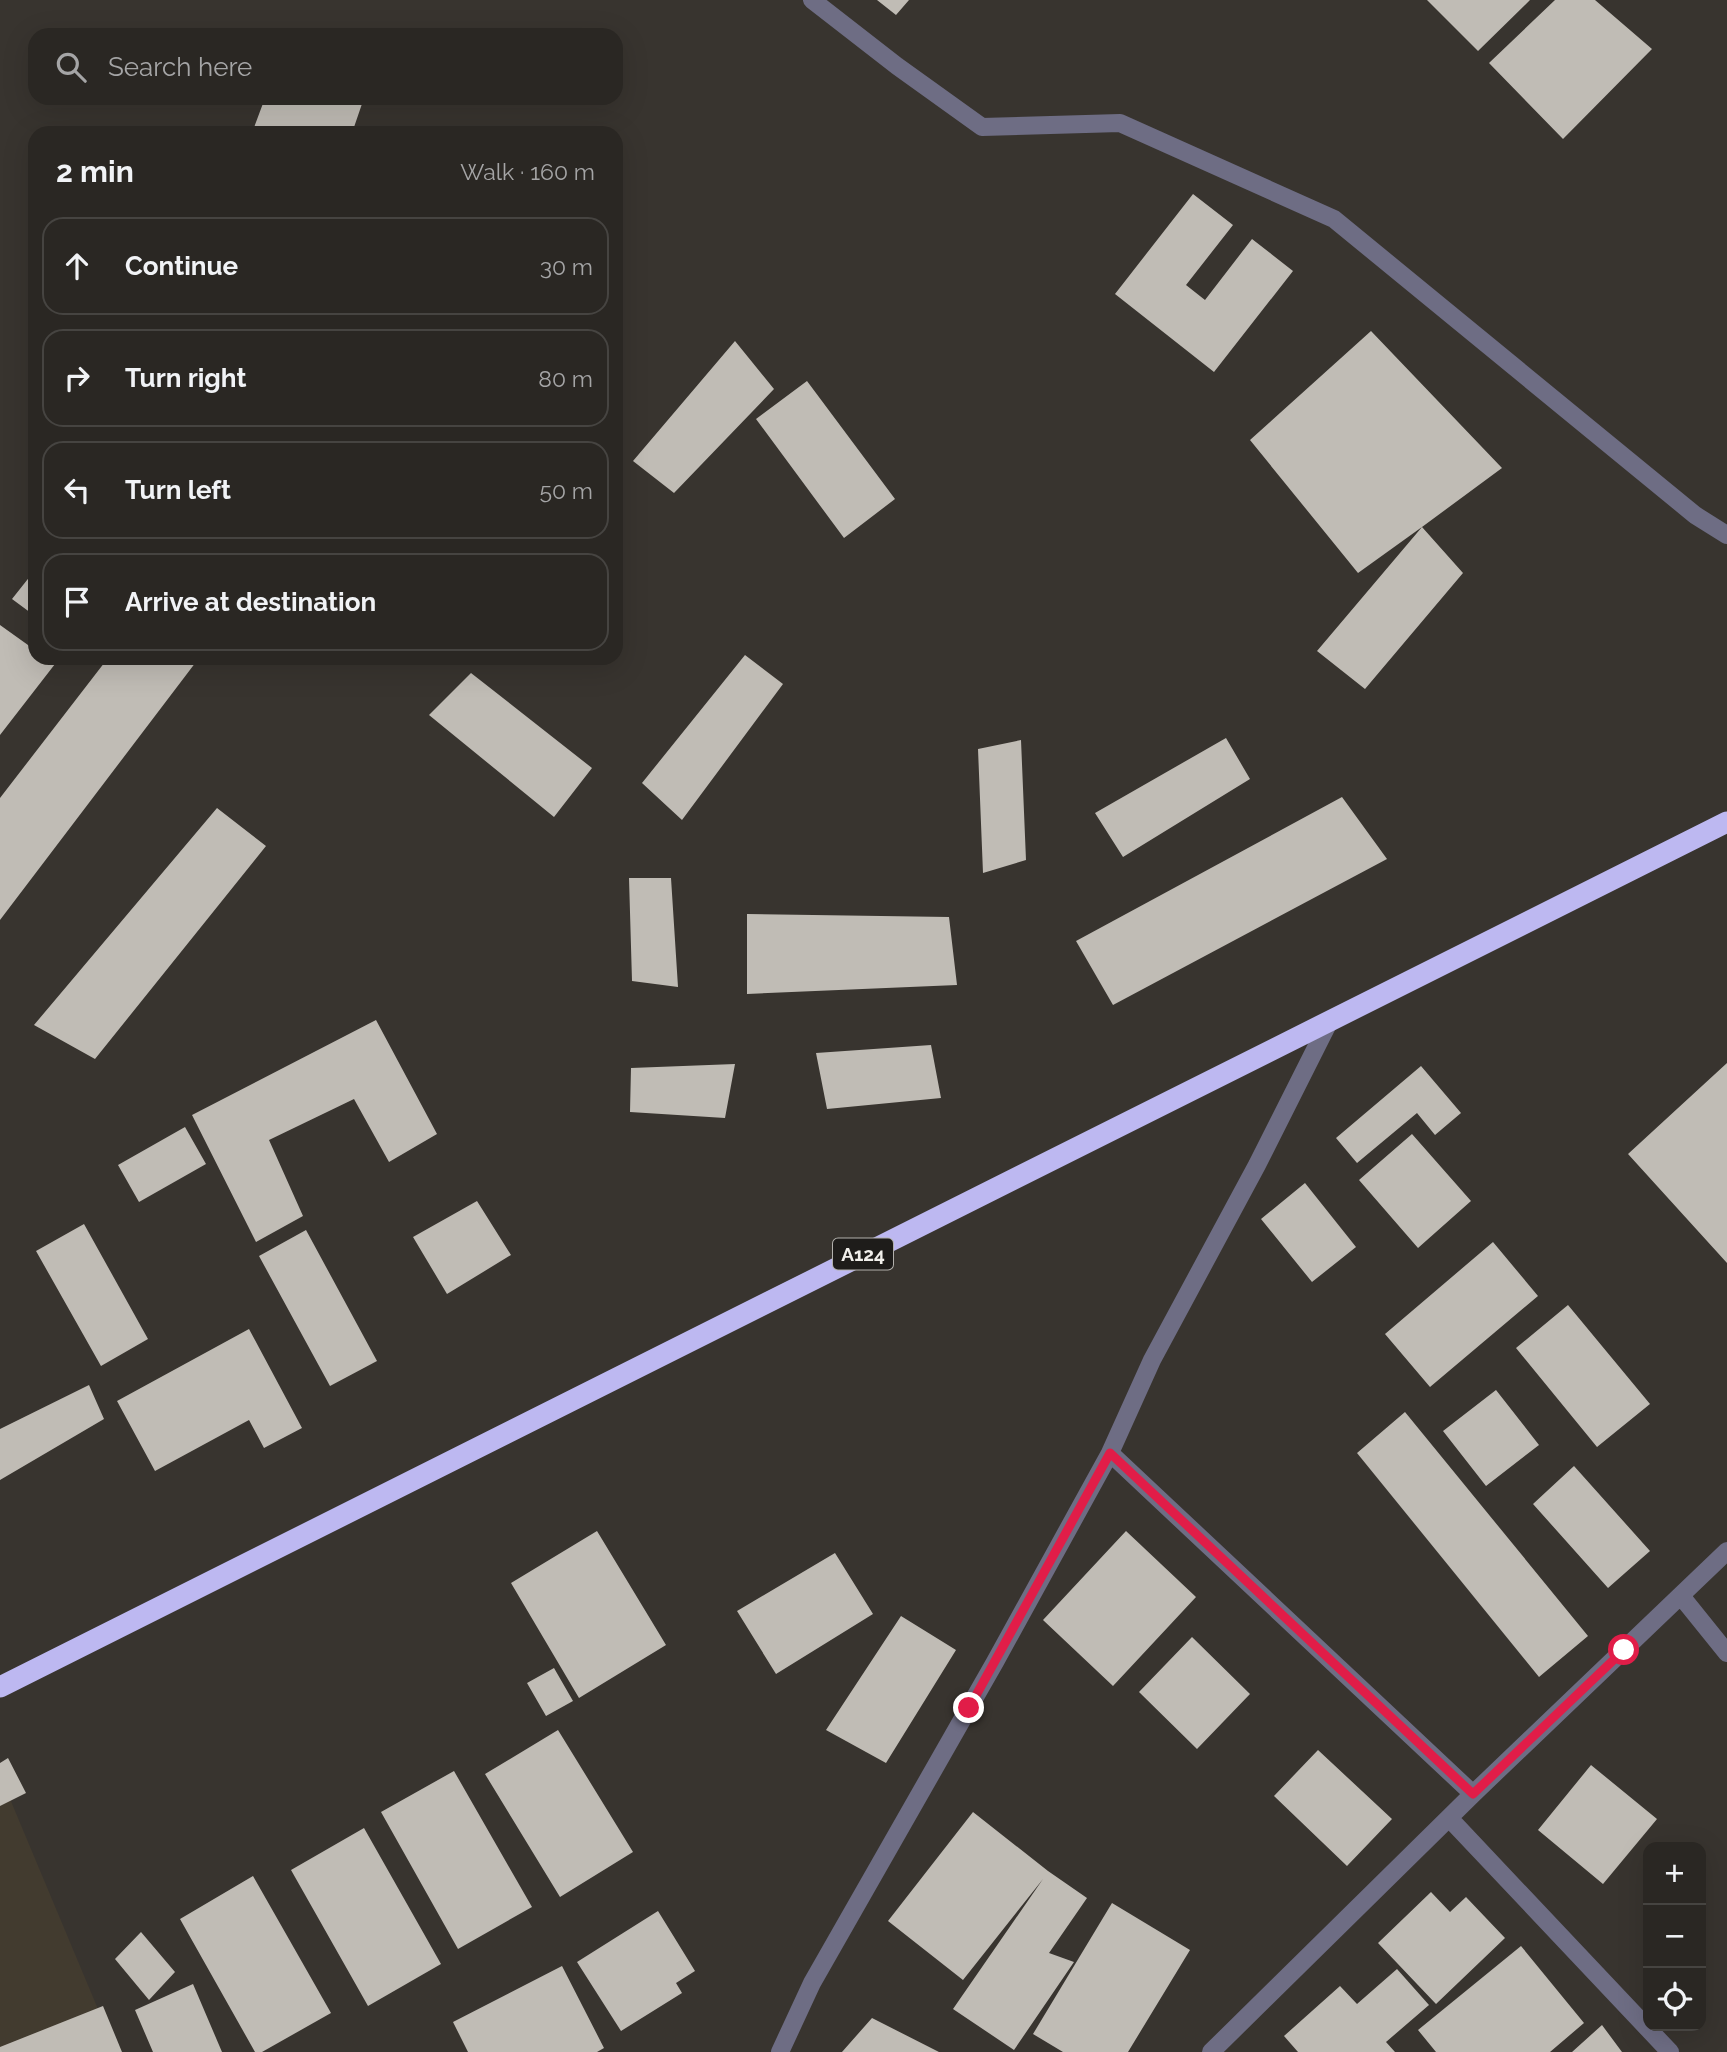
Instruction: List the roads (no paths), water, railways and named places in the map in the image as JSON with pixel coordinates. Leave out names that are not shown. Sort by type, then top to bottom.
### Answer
[{"type":"highway","name":"A124","points":[[0,1687],[1727,822]]},
{"type":"street","points":[[812,0],[982,127],[1120,122],[1334,219],[1695,514],[1727,535]]},
{"type":"street","points":[[780,2052],[812,1983],[995,1662],[1110,1453],[1152,1360],[1257,1165],[1330,1020]]},
{"type":"street","points":[[1110,1453],[1473,1794]]},
{"type":"street","points":[[1211,2052],[1473,1794],[1727,1551]]},
{"type":"street","points":[[1681,1596],[1727,1653]]},
{"type":"street","points":[[1450,1818],[1670,2052]]}]
